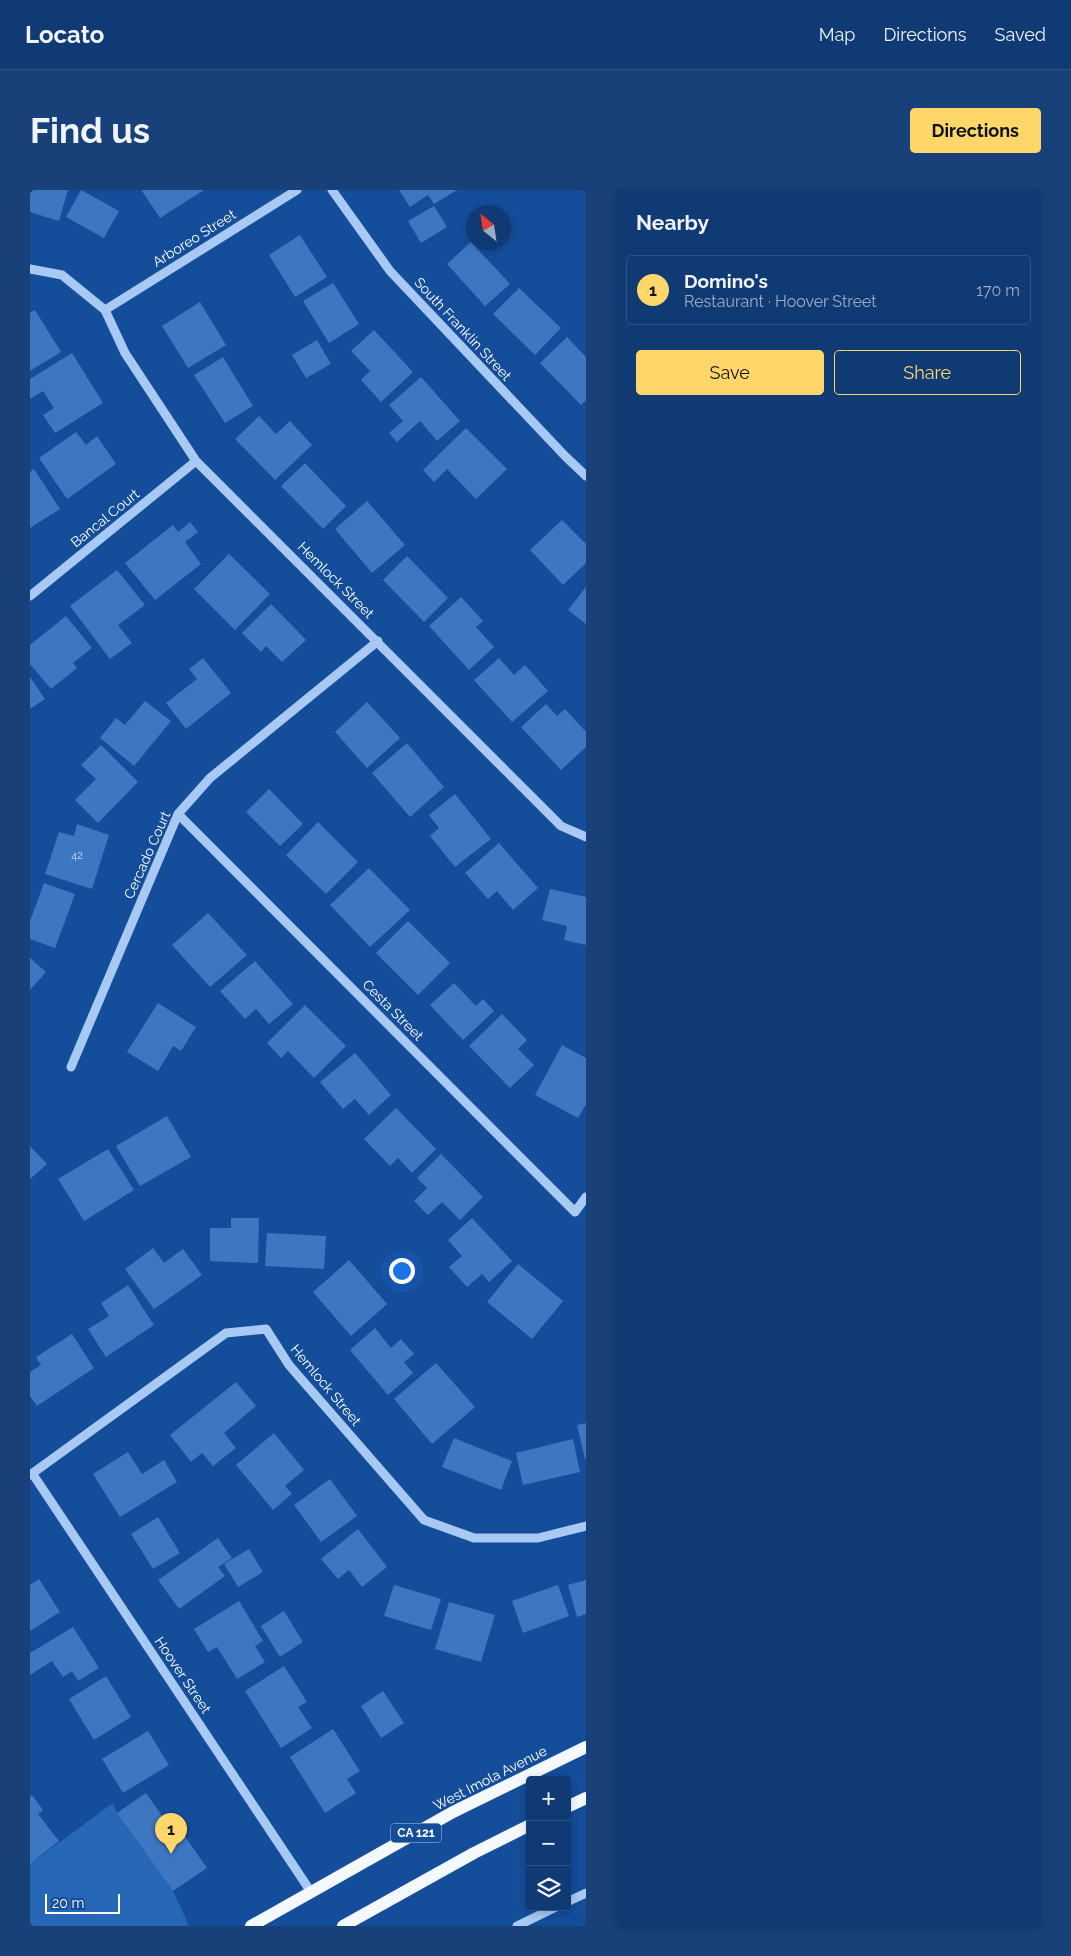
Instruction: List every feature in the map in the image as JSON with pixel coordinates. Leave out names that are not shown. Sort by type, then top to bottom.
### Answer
[{"type":"main road","name":"West Imola Avenue","points":[[251,1926],[453,1812],[586,1747]]},
{"type":"main road","points":[[571,1805],[586,1798]]},
{"type":"main road","points":[[343,1926],[474,1853],[526,1827]]},
{"type":"street","name":"Arboreo Street","points":[[105,310],[298,190]]},
{"type":"street","name":"South Franklin Street","points":[[332,190],[390,271],[586,476]]},
{"type":"street","points":[[30,268],[62,274],[105,310]]},
{"type":"street","name":"Hemlock Street","points":[[105,310],[125,353],[196,461],[562,826],[586,837]]},
{"type":"street","name":"Bancal Court","points":[[30,596],[196,461]]},
{"type":"street","name":"Cercado Court","points":[[71,1067],[178,814],[210,778],[378,641]]},
{"type":"street","name":"Cesta Street","points":[[178,814],[575,1212],[586,1198]]},
{"type":"street","name":"Hemlock Street","points":[[31,1474],[226,1333],[266,1329],[289,1365],[424,1520],[474,1538],[538,1538],[586,1526]]},
{"type":"street","name":"Hoover Street","points":[[31,1474],[311,1892]]},
{"type":"street","points":[[571,1900],[586,1893]]},
{"type":"street","points":[[516,1926],[548,1911]]},
{"type":"shaded area","points":[[113,1803],[117,1813],[173,1891],[189,1926],[30,1926],[30,1864]]},
{"type":"building","points":[[30,190],[68,190],[59,221],[30,212]]},
{"type":"building","points":[[81,190],[119,211],[104,238],[66,217]]},
{"type":"building","points":[[204,190],[160,218],[142,191]]},
{"type":"building","points":[[399,190],[457,190],[434,204],[428,195],[410,207]]},
{"type":"building","points":[[434,206],[447,227],[421,243],[408,221]]},
{"type":"building","points":[[300,235],[327,277],[295,297],[269,255]]},
{"type":"building","points":[[466,247],[466,250],[478,250],[510,284],[485,306],[447,264]]},
{"type":"building","points":[[333,283],[359,324],[329,343],[303,301]]},
{"type":"building","points":[[519,288],[561,328],[535,355],[493,314]]},
{"type":"building","points":[[200,302],[226,345],[188,368],[162,326]]},
{"type":"building","points":[[35,310],[61,352],[30,371],[30,313]]},
{"type":"building","points":[[374,330],[413,372],[381,402],[361,380],[370,371],[351,351]]},
{"type":"building","points":[[567,337],[586,357],[586,400],[581,405],[540,363]]},
{"type":"building","points":[[317,340],[331,364],[306,378],[292,355]]},
{"type":"building","points":[[72,353],[103,403],[55,433],[43,415],[54,408],[43,391],[30,399],[30,379]]},
{"type":"building","points":[[223,357],[253,406],[225,423],[194,375]]},
{"type":"building","points":[[421,377],[460,421],[437,441],[420,421],[397,442],[389,433],[403,421],[389,405]]},
{"type":"building","points":[[259,416],[276,434],[290,421],[312,445],[275,480],[235,439]]},
{"type":"building","points":[[466,428],[507,469],[476,499],[447,469],[434,482],[423,470]]},
{"type":"building","points":[[76,432],[86,445],[97,436],[116,464],[67,499],[39,458]]},
{"type":"building","points":[[305,463],[346,506],[323,529],[281,486]]},
{"type":"building","points":[[34,469],[60,509],[30,528],[30,472]]},
{"type":"building","points":[[367,501],[405,545],[372,573],[335,529]]},
{"type":"building","points":[[562,520],[586,544],[586,563],[563,585],[530,550]]},
{"type":"building","points":[[190,522],[198,532],[185,542],[201,564],[155,600],[125,563],[173,525],[178,532]]},
{"type":"building","points":[[229,554],[270,594],[235,630],[194,589]]},
{"type":"building","points":[[407,556],[448,598],[424,622],[383,580]]},
{"type":"building","points":[[117,570],[145,605],[118,625],[132,643],[110,659],[70,606]]},
{"type":"building","points":[[586,587],[586,624],[568,610]]},
{"type":"building","points":[[461,597],[483,621],[476,627],[494,647],[469,670],[429,626]]},
{"type":"building","points":[[271,604],[306,640],[282,662],[266,646],[261,652],[242,633]]},
{"type":"building","points":[[66,616],[92,648],[73,663],[77,668],[51,689],[30,664],[30,645]]},
{"type":"building","points":[[203,658],[231,693],[186,729],[166,703],[197,679],[189,669]]},
{"type":"building","points":[[499,658],[514,675],[525,665],[548,691],[512,722],[474,680]]},
{"type":"building","points":[[30,677],[45,699],[30,709]]},
{"type":"building","points":[[145,701],[171,721],[134,766],[100,738],[116,718],[125,725]]},
{"type":"building","points":[[367,702],[400,738],[367,768],[335,732]]},
{"type":"building","points":[[546,704],[557,716],[565,709],[586,732],[586,747],[561,770],[521,727]]},
{"type":"building","points":[[407,743],[444,787],[410,817],[372,773]]},
{"type":"building","points":[[101,745],[138,782],[98,823],[75,800],[96,779],[81,765]]},
{"type":"building","points":[[269,789],[303,824],[280,846],[246,812]]},
{"type":"building","points":[[455,794],[491,839],[455,867],[430,836],[439,828],[429,815]]},
{"type":"building","points":[[318,822],[358,862],[326,894],[286,855]]},
{"type":"building","points":[[77,824],[109,835],[92,889],[45,874],[59,832],[74,836]]},
{"type":"building","points":[[499,843],[538,888],[513,910],[497,891],[488,899],[465,873]]},
{"type":"building","points":[[369,868],[410,910],[370,947],[330,905]]},
{"type":"building","points":[[44,883],[75,894],[55,948],[30,939],[30,921]]},
{"type":"building","points":[[550,889],[586,897],[586,945],[564,940],[567,926],[542,920]]},
{"type":"building","points":[[208,913],[247,955],[210,987],[172,945]]},
{"type":"building","points":[[408,921],[450,963],[418,995],[376,953]]},
{"type":"building","points":[[30,958],[46,972],[30,990]]},
{"type":"building","points":[[255,961],[293,1004],[269,1024],[256,1009],[245,1019],[220,991]]},
{"type":"building","points":[[454,983],[476,1006],[483,999],[494,1011],[463,1040],[430,1005]]},
{"type":"building","points":[[158,1003],[196,1027],[181,1051],[173,1046],[158,1071],[127,1052]]},
{"type":"building","points":[[305,1005],[346,1046],[314,1078],[288,1051],[281,1058],[267,1043]]},
{"type":"building","points":[[502,1014],[527,1040],[518,1049],[534,1065],[510,1088],[469,1046]]},
{"type":"building","points":[[562,1045],[586,1058],[586,1104],[578,1118],[535,1095]]},
{"type":"building","points":[[355,1053],[391,1095],[369,1115],[355,1099],[343,1109],[320,1082]]},
{"type":"building","points":[[396,1108],[436,1149],[412,1173],[398,1158],[390,1166],[364,1139]]},
{"type":"building","points":[[167,1116],[191,1157],[140,1186],[116,1146]]},
{"type":"building","points":[[30,1146],[47,1164],[30,1179]]},
{"type":"building","points":[[108,1149],[134,1190],[84,1221],[58,1179]]},
{"type":"building","points":[[441,1154],[483,1197],[460,1220],[442,1202],[428,1215],[414,1201],[427,1188],[417,1178]]},
{"type":"building","points":[[231,1218],[259,1218],[258,1263],[210,1261],[210,1228],[231,1228]]},
{"type":"building","points":[[472,1218],[512,1261],[489,1282],[482,1274],[467,1287],[449,1267],[462,1256],[448,1240]]},
{"type":"building","points":[[267,1233],[326,1236],[324,1269],[265,1266]]},
{"type":"building","points":[[153,1248],[164,1263],[183,1249],[202,1275],[154,1309],[125,1269]]},
{"type":"building","points":[[349,1260],[387,1304],[351,1336],[313,1292]]},
{"type":"building","points":[[518,1264],[563,1301],[532,1339],[487,1302]]},
{"type":"building","points":[[128,1285],[154,1325],[106,1357],[88,1329],[109,1316],[101,1303]]},
{"type":"building","points":[[375,1328],[391,1348],[401,1339],[414,1354],[404,1362],[413,1373],[388,1395],[350,1350]]},
{"type":"building","points":[[72,1334],[94,1368],[37,1406],[30,1396],[30,1372],[41,1365],[36,1357]]},
{"type":"building","points":[[436,1363],[475,1407],[432,1444],[394,1399]]},
{"type":"building","points":[[236,1382],[256,1406],[224,1433],[236,1448],[213,1466],[202,1453],[191,1462],[170,1435]]},
{"type":"building","points":[[586,1423],[586,1459],[585,1459],[577,1425]]},
{"type":"building","points":[[274,1433],[304,1470],[285,1486],[292,1494],[273,1510],[236,1465]]},
{"type":"building","points":[[454,1438],[512,1461],[501,1490],[442,1467]]},
{"type":"building","points":[[573,1439],[580,1472],[523,1485],[516,1453]]},
{"type":"building","points":[[128,1452],[142,1474],[164,1460],[177,1482],[120,1517],[93,1474]]},
{"type":"building","points":[[330,1479],[357,1516],[321,1542],[294,1505]]},
{"type":"building","points":[[158,1517],[180,1553],[153,1569],[131,1534]]},
{"type":"building","points":[[358,1529],[387,1567],[362,1587],[349,1570],[338,1579],[321,1559]]},
{"type":"building","points":[[218,1538],[232,1558],[218,1567],[225,1576],[179,1609],[158,1580]]},
{"type":"building","points":[[249,1549],[263,1572],[238,1587],[224,1564]]},
{"type":"building","points":[[39,1579],[60,1612],[30,1631],[30,1585]]},
{"type":"building","points":[[586,1580],[586,1614],[577,1617],[568,1585]]},
{"type":"building","points":[[394,1585],[441,1599],[431,1630],[384,1616]]},
{"type":"building","points":[[558,1585],[569,1616],[523,1633],[512,1601]]},
{"type":"building","points":[[239,1601],[263,1641],[255,1646],[265,1662],[237,1679],[217,1647],[208,1652],[194,1629]]},
{"type":"building","points":[[449,1602],[495,1615],[481,1662],[435,1649]]},
{"type":"building","points":[[284,1611],[303,1642],[280,1657],[261,1626]]},
{"type":"building","points":[[73,1627],[99,1668],[78,1681],[72,1671],[63,1677],[52,1661],[30,1675],[30,1653]]},
{"type":"building","points":[[284,1666],[307,1702],[298,1707],[312,1728],[281,1748],[245,1691]]},
{"type":"building","points":[[106,1676],[131,1717],[94,1740],[69,1699]]},
{"type":"building","points":[[383,1691],[404,1723],[381,1738],[361,1706]]},
{"type":"building","points":[[333,1729],[360,1771],[347,1779],[356,1793],[325,1813],[290,1757]]},
{"type":"building","points":[[148,1731],[169,1765],[123,1793],[102,1759]]},
{"type":"building","points":[[146,1793],[178,1839],[184,1835],[207,1868],[173,1891],[117,1813]]},
{"type":"building","points":[[32,1795],[43,1810],[38,1814],[59,1841],[30,1864],[30,1796]]},
{"type":"place","name":"Domino's","points":[[171,1854]]}]
